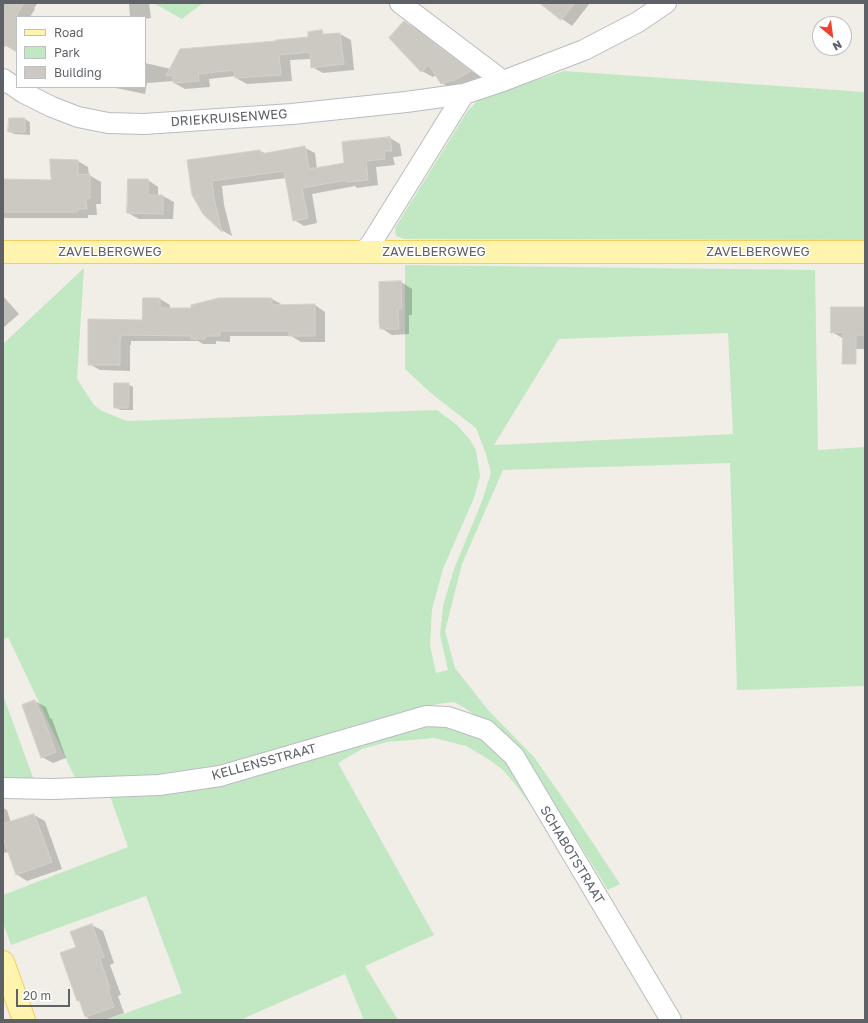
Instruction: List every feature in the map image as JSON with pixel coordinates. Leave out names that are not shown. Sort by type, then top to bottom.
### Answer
[{"type":"main road","name":"ZAVELBERGWEG","points":[[3,252],[865,252]]},
{"type":"main road","points":[[3,962],[24,1020]]},
{"type":"street","points":[[400,3],[503,80]]},
{"type":"street","name":"DRIEKRUISENWEG","points":[[16,88],[52,107],[78,117],[108,123],[144,124],[292,114],[406,102],[464,94],[584,50],[638,22],[666,3]]},
{"type":"street","name":"DRIEKRUISENWEG","points":[[3,79],[16,88]]},
{"type":"street","points":[[364,252],[372,242],[464,94]]},
{"type":"street","name":"KELLENSSTRAAT","points":[[3,788],[53,789],[159,785],[220,776],[426,716],[448,718]]},
{"type":"street","name":"SCHABOTSTRAAT","points":[[448,718],[486,730],[514,756],[671,1020]]},
{"type":"green space","points":[[153,3],[203,3],[182,19]]},
{"type":"green space","points":[[564,71],[865,92],[865,240],[404,239],[396,236],[395,228],[467,112],[479,99]]},
{"type":"green space","points":[[405,265],[815,270],[818,450],[865,447],[865,686],[737,690],[730,463],[503,470],[462,564],[445,631],[455,668],[489,711],[534,757],[569,807],[620,884],[608,890],[532,771],[505,738],[465,708],[454,702],[437,704],[178,777],[75,778],[8,637],[3,640],[3,344],[84,268],[77,379],[94,405],[102,411],[127,421],[437,410],[457,425],[470,440],[476,450],[480,476],[474,498],[443,569],[432,609],[430,645],[436,673],[448,670],[440,635],[443,606],[454,569],[482,501],[491,473],[486,454],[476,428],[432,394],[405,369]],"holes":[[[728,333],[733,434],[494,445],[559,339]]]},
{"type":"green space","points":[[3,695],[35,783],[3,783]]},
{"type":"green space","points":[[412,722],[469,729],[500,747],[544,824],[516,785],[502,769],[466,746],[434,738],[387,742],[362,749],[338,763],[434,935],[365,966],[398,1020],[364,1020],[345,974],[240,1020],[106,1020],[182,993],[146,896],[11,945],[3,923],[3,895],[128,847],[110,796]]},
{"type":"building","points":[[3,3],[24,3],[16,16],[16,51],[3,44]]},
{"type":"building","points":[[540,3],[575,3],[561,20]]},
{"type":"building","points":[[404,21],[471,71],[453,81],[452,80],[441,84],[429,65],[421,72],[389,38]]},
{"type":"building","points":[[322,30],[323,34],[340,33],[344,64],[311,68],[310,52],[279,55],[281,75],[235,78],[234,70],[198,74],[199,81],[173,83],[173,75],[166,76],[180,49],[308,37],[308,32]]},
{"type":"building","points":[[9,118],[25,118],[25,132],[8,132]]},
{"type":"building","points":[[390,137],[392,151],[384,151],[385,159],[366,161],[368,180],[346,182],[346,180],[302,188],[308,218],[293,221],[284,171],[212,181],[214,198],[222,232],[203,214],[192,195],[187,160],[260,150],[261,154],[305,146],[309,169],[344,163],[342,142]]},
{"type":"building","points":[[50,159],[78,160],[78,175],[90,174],[90,198],[86,198],[87,209],[78,209],[78,212],[3,212],[3,179],[51,180]]},
{"type":"building","points":[[128,179],[148,179],[148,195],[163,195],[163,214],[127,213]]},
{"type":"building","points":[[401,281],[402,309],[398,309],[399,329],[380,329],[379,282]]},
{"type":"building","points":[[143,298],[160,298],[160,308],[191,308],[191,305],[219,298],[272,298],[272,305],[315,304],[315,336],[289,336],[289,331],[220,331],[220,336],[206,336],[205,339],[191,339],[191,336],[121,335],[120,365],[88,365],[88,319],[142,320]]},
{"type":"building","points":[[831,307],[865,307],[865,335],[856,335],[856,364],[842,364],[843,332],[831,333]]},
{"type":"building","points":[[114,383],[129,383],[128,408],[114,408]]},
{"type":"building","points":[[35,700],[56,752],[41,758],[22,705]]},
{"type":"building","points":[[34,814],[52,862],[16,875],[3,838],[3,824]]},
{"type":"building","points":[[92,924],[104,957],[100,959],[110,988],[108,989],[114,1007],[85,1017],[79,1000],[77,1001],[60,953],[76,947],[70,932]]}]
